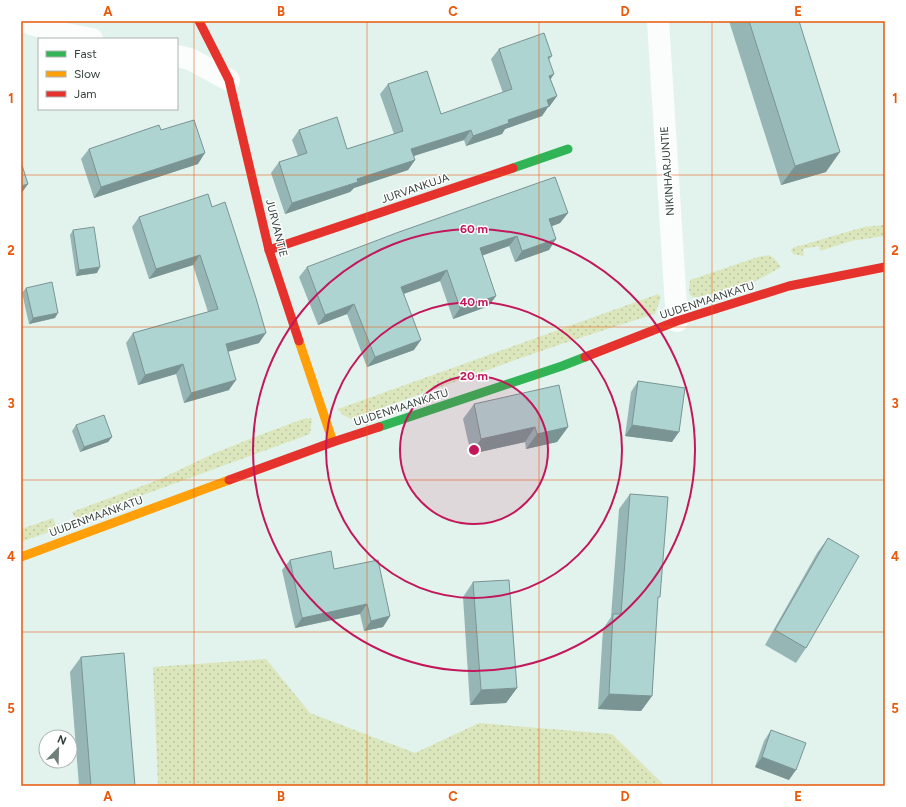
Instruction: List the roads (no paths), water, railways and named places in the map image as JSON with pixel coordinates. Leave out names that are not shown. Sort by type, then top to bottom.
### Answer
[{"type":"main road","name":"JURVANTIE","points":[[199,21],[229,80],[269,250],[333,442]]},
{"type":"main road","name":"JURVANKUJA","points":[[269,250],[568,149]]},
{"type":"main road","name":"UUDENMAANKATU","points":[[21,557],[333,442],[562,366],[677,321],[789,286],[885,267]]},
{"type":"street","name":"NIKINHARJUNTIE","points":[[658,21],[677,321]]},
{"type":"street","points":[[21,22],[61,33],[87,38]]},
{"type":"street","points":[[178,56],[190,59],[229,80]]}]
